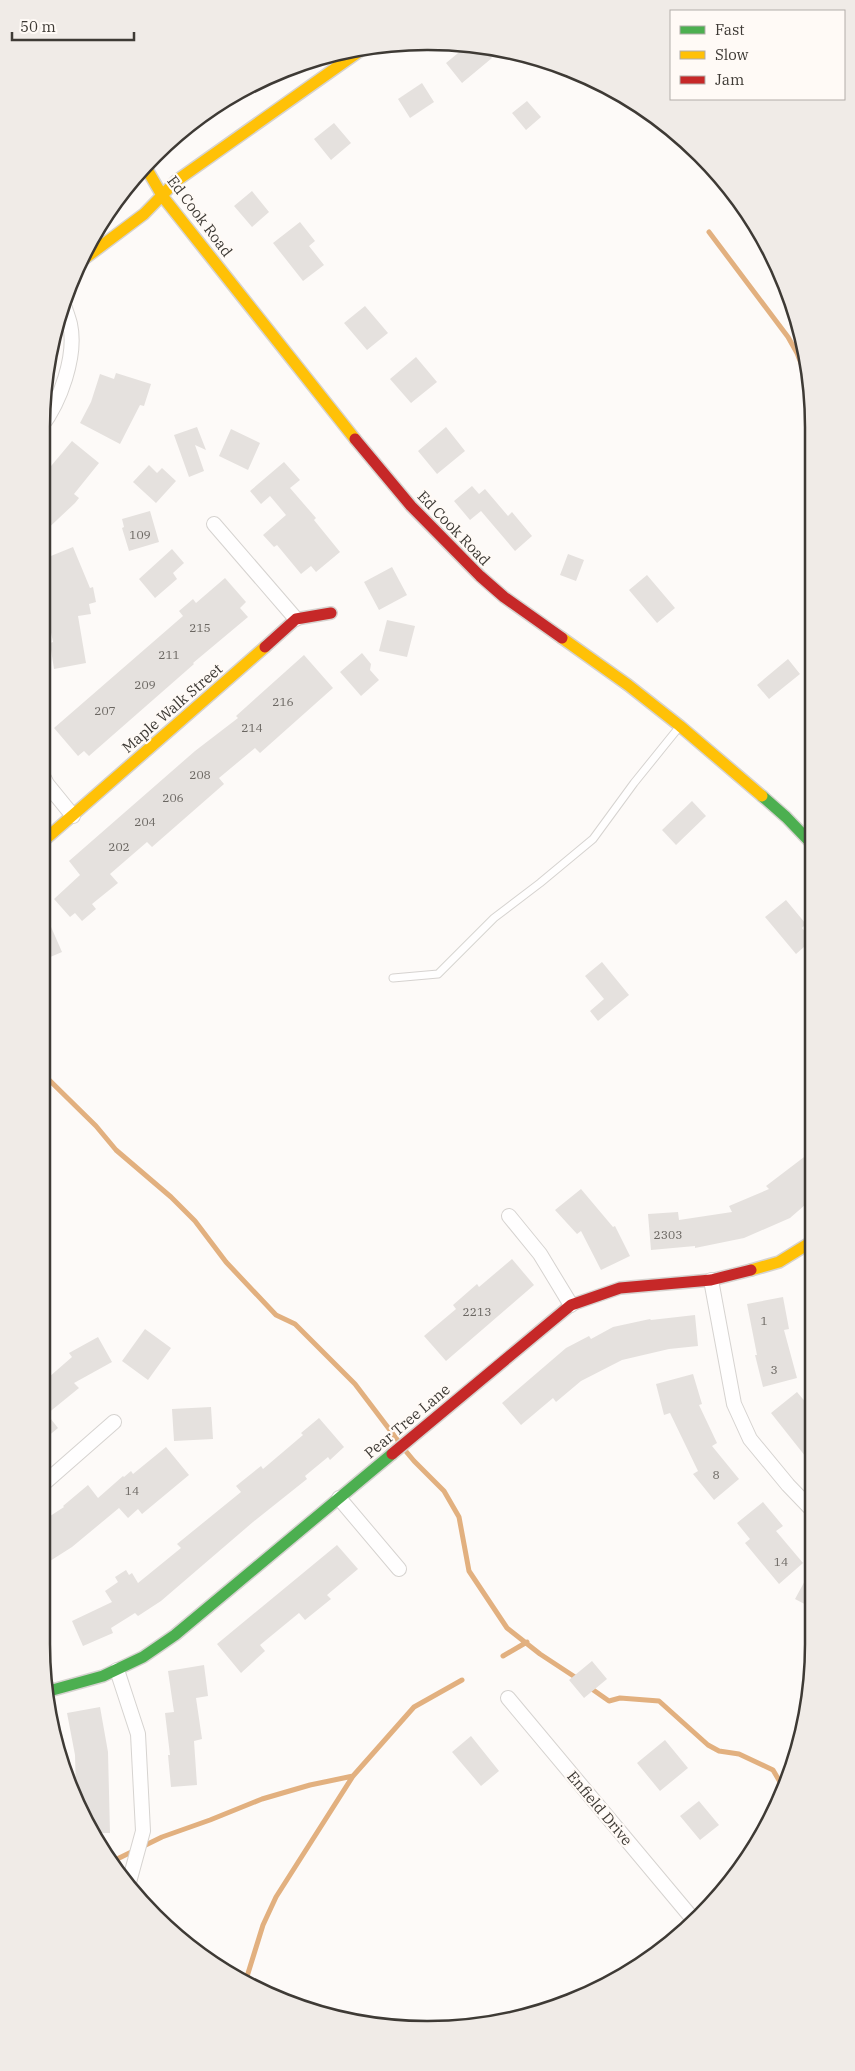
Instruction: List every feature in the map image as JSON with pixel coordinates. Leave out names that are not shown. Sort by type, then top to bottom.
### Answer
[{"type":"street","points":[[93,253],[163,197],[176,181],[350,58]]},
{"type":"street","name":"Ed Cook Road","points":[[149,173],[163,197],[379,470],[411,506],[480,576],[504,597],[628,685],[680,726],[786,817],[805,837]]},
{"type":"street","points":[[51,411],[62,392],[70,353],[70,326],[67,317]]},
{"type":"street","points":[[214,524],[296,619],[331,613]]},
{"type":"street","name":"Maple Walk Street","points":[[50,835],[296,619]]},
{"type":"street","points":[[50,788],[73,816]]},
{"type":"street","points":[[508,1216],[540,1254],[571,1304]]},
{"type":"street","name":"Pear Tree Lane","points":[[53,1690],[104,1676],[143,1657],[175,1635],[571,1304],[620,1288],[711,1280],[779,1262],[805,1246]]},
{"type":"street","points":[[711,1280],[734,1404],[750,1439],[805,1503]]},
{"type":"street","points":[[50,1478],[114,1422]]},
{"type":"street","points":[[339,1498],[398,1569]]},
{"type":"street","points":[[117,1670],[138,1734],[143,1832],[131,1876]]},
{"type":"street","name":"Enfield Drive","points":[[508,1698],[689,1915]]},
{"type":"lane","points":[[393,978],[438,974],[494,918],[593,839],[634,783],[680,726]]},
{"type":"building","points":[[460,52],[490,55],[492,58],[462,83],[446,63]]},
{"type":"building","points":[[422,83],[434,102],[410,118],[398,99]]},
{"type":"building","points":[[527,101],[541,117],[526,130],[512,113]]},
{"type":"building","points":[[334,123],[351,143],[331,160],[314,139]]},
{"type":"building","points":[[252,191],[269,212],[252,227],[234,206]]},
{"type":"building","points":[[300,222],[315,241],[309,246],[324,265],[303,281],[273,243]]},
{"type":"building","points":[[365,306],[388,333],[367,350],[344,323]]},
{"type":"building","points":[[416,357],[437,382],[411,403],[390,379]]},
{"type":"building","points":[[116,373],[151,384],[144,406],[140,405],[120,444],[80,423],[91,402],[100,374],[114,379]]},
{"type":"building","points":[[197,427],[206,450],[195,445],[204,471],[189,477],[174,435]]},
{"type":"building","points":[[446,427],[465,451],[437,474],[418,451]]},
{"type":"building","points":[[231,429],[260,443],[248,470],[219,456]]},
{"type":"building","points":[[72,441],[99,463],[74,494],[79,498],[50,527],[50,467]]},
{"type":"building","points":[[284,462],[300,480],[290,488],[316,518],[314,520],[340,552],[316,572],[311,566],[301,574],[277,545],[274,547],[263,535],[286,515],[270,496],[261,504],[250,491]]},
{"type":"building","points":[[149,465],[157,473],[162,468],[176,481],[156,503],[133,482]]},
{"type":"building","points":[[472,486],[479,494],[485,489],[508,516],[512,512],[532,536],[515,551],[481,511],[470,520],[454,501]]},
{"type":"building","points":[[150,511],[159,542],[129,551],[122,528],[124,527],[122,519]]},
{"type":"building","points":[[73,547],[90,588],[93,587],[96,602],[89,604],[91,614],[78,616],[86,663],[54,669],[50,643],[53,642],[50,628],[50,556]]},
{"type":"building","points":[[172,549],[184,563],[173,573],[177,579],[155,598],[139,579]]},
{"type":"building","points":[[568,554],[584,560],[576,581],[560,575]]},
{"type":"building","points":[[392,567],[407,595],[379,610],[364,582]]},
{"type":"building","points":[[647,575],[675,608],[657,623],[629,590]]},
{"type":"building","points":[[225,578],[246,602],[240,608],[248,617],[193,663],[89,756],[84,751],[78,756],[54,728],[183,616],[179,611],[193,599],[196,603]]},
{"type":"building","points":[[387,620],[415,626],[407,657],[379,651]]},
{"type":"building","points":[[362,653],[371,664],[370,670],[379,680],[361,696],[340,672]]},
{"type":"building","points":[[304,655],[333,688],[260,753],[255,748],[219,778],[224,784],[152,847],[147,842],[110,874],[118,883],[92,904],[96,909],[82,921],[75,913],[70,917],[54,899],[80,875],[69,861],[195,751],[238,718],[236,716]]},
{"type":"building","points":[[788,659],[800,674],[769,699],[757,685]]},
{"type":"building","points":[[692,801],[706,816],[676,845],[662,830]]},
{"type":"building","points":[[786,900],[805,923],[802,928],[805,932],[805,946],[796,954],[765,917]]},
{"type":"building","points":[[50,925],[62,952],[50,957]]},
{"type":"building","points":[[602,962],[629,995],[598,1021],[590,1011],[604,999],[585,976]]},
{"type":"building","points":[[805,1156],[805,1205],[790,1218],[744,1238],[695,1248],[695,1246],[651,1250],[648,1214],[678,1212],[679,1220],[732,1212],[729,1206],[769,1189],[766,1186]]},
{"type":"building","points":[[581,1189],[613,1227],[615,1226],[630,1256],[601,1270],[581,1231],[577,1234],[555,1210]]},
{"type":"building","points":[[512,1259],[534,1285],[446,1361],[424,1336],[456,1309],[453,1305],[477,1284],[479,1287]]},
{"type":"building","points":[[783,1297],[789,1329],[784,1330],[797,1378],[763,1387],[755,1355],[757,1355],[747,1304]]},
{"type":"building","points":[[695,1315],[698,1346],[669,1349],[622,1360],[581,1381],[556,1402],[553,1398],[521,1425],[502,1403],[566,1348],[589,1336],[591,1339],[613,1327],[650,1319]]},
{"type":"building","points":[[145,1329],[171,1348],[148,1380],[122,1361]]},
{"type":"building","points":[[98,1337],[112,1362],[74,1383],[79,1388],[50,1412],[50,1376],[72,1357],[69,1353]]},
{"type":"building","points":[[693,1374],[702,1404],[699,1405],[717,1443],[712,1446],[739,1479],[714,1500],[693,1474],[698,1471],[670,1413],[664,1415],[656,1384]]},
{"type":"building","points":[[797,1392],[805,1402],[805,1456],[771,1413]]},
{"type":"building","points":[[211,1407],[213,1439],[174,1441],[172,1409]]},
{"type":"building","points":[[50,1418],[58,1428],[50,1435]]},
{"type":"building","points":[[319,1418],[344,1447],[330,1460],[328,1457],[305,1476],[307,1479],[253,1522],[161,1601],[138,1616],[135,1613],[111,1628],[113,1633],[83,1646],[72,1621],[112,1602],[105,1591],[118,1582],[115,1577],[126,1570],[129,1575],[132,1573],[138,1583],[181,1548],[177,1544],[241,1492],[236,1486],[261,1466],[263,1469],[303,1435],[301,1433]]},
{"type":"building","points":[[166,1447],[189,1475],[142,1514],[138,1509],[128,1518],[119,1508],[72,1547],[50,1561],[50,1516],[64,1507],[88,1485],[98,1498],[123,1476],[131,1471],[133,1474]]},
{"type":"building","points":[[763,1502],[783,1526],[776,1531],[803,1563],[779,1584],[745,1543],[750,1539],[737,1523]]},
{"type":"building","points":[[337,1545],[358,1569],[327,1595],[331,1599],[305,1620],[299,1613],[260,1645],[265,1651],[241,1673],[217,1644]]},
{"type":"building","points":[[805,1581],[805,1604],[795,1599]]},
{"type":"building","points":[[592,1661],[607,1679],[584,1698],[569,1680]]},
{"type":"building","points":[[204,1665],[208,1696],[196,1698],[202,1739],[194,1741],[197,1785],[171,1787],[168,1755],[170,1755],[165,1713],[174,1712],[168,1671]]},
{"type":"building","points":[[100,1707],[108,1752],[110,1833],[102,1833],[76,1779],[75,1755],[67,1713]]},
{"type":"building","points":[[471,1736],[499,1771],[481,1786],[452,1752]]},
{"type":"building","points":[[665,1740],[688,1768],[660,1791],[637,1763]]},
{"type":"building","points":[[699,1801],[719,1825],[700,1840],[680,1816]]},
{"type":"waterway","points":[[709,232],[788,337],[798,357]]},
{"type":"waterway","points":[[50,1081],[96,1126],[116,1150],[171,1197],[195,1221],[226,1262],[276,1315],[295,1324],[355,1384],[399,1442]]},
{"type":"waterway","points":[[404,1449],[444,1491],[459,1517],[469,1571],[507,1628],[540,1654],[578,1679]]},
{"type":"waterway","points":[[503,1656],[527,1642]]},
{"type":"waterway","points":[[248,1975],[263,1925],[276,1897],[353,1776],[414,1707],[462,1680]]},
{"type":"waterway","points":[[589,1687],[609,1701],[620,1698],[659,1701],[708,1745],[719,1751],[739,1754],[773,1770],[779,1780]]},
{"type":"waterway","points":[[118,1859],[162,1837],[262,1799],[310,1785],[353,1776]]},
{"type":"traffic: fast","points":[[762,796],[805,837]]},
{"type":"traffic: fast","points":[[53,1690],[103,1676],[143,1657],[175,1635],[392,1454]]},
{"type":"traffic: slow","points":[[94,251],[144,214],[176,181],[350,58]]},
{"type":"traffic: slow","points":[[149,173],[163,197],[355,439]]},
{"type":"traffic: slow","points":[[562,638],[628,685],[680,726],[762,796]]},
{"type":"traffic: slow","points":[[50,835],[265,647]]},
{"type":"traffic: slow","points":[[751,1270],[779,1262],[805,1246]]},
{"type":"traffic: jam","points":[[355,439],[411,506],[480,576],[504,597],[562,638]]},
{"type":"traffic: jam","points":[[265,647],[296,619],[331,613]]},
{"type":"traffic: jam","points":[[392,1454],[571,1305],[620,1288],[711,1280],[751,1270]]}]
